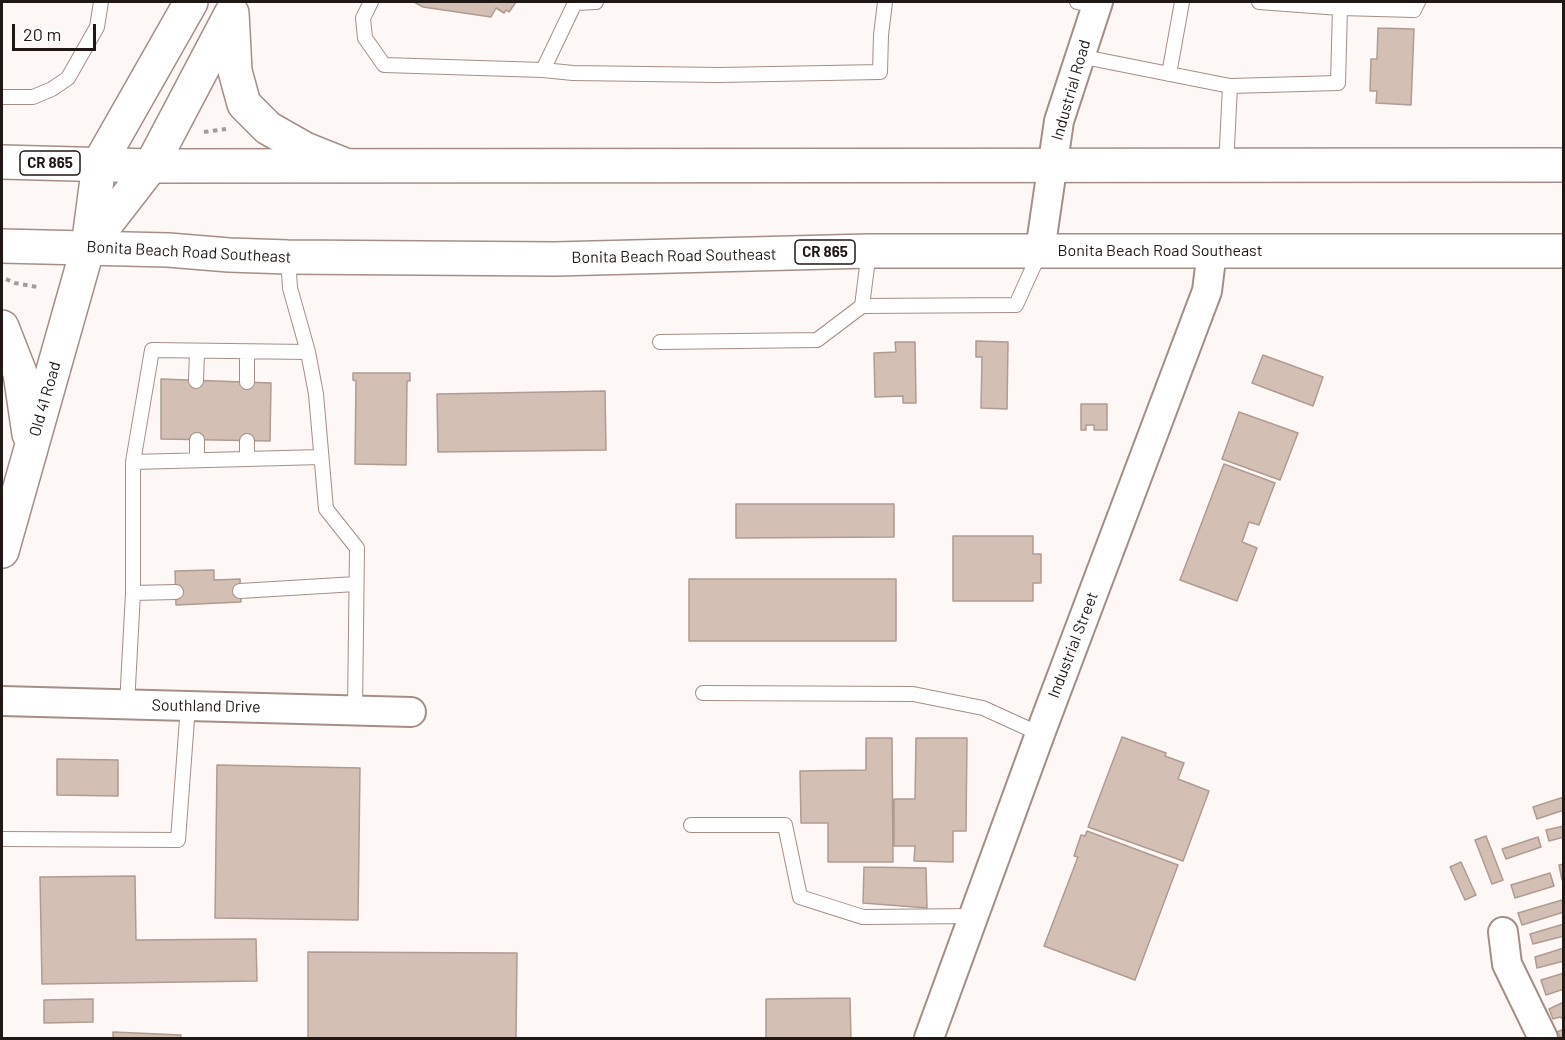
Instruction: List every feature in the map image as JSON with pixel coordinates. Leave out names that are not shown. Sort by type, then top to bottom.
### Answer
[{"type":"main road","name":"Old 41 Road","points":[[2,551],[88,247],[99,164],[191,2]]},
{"type":"main road","name":"Old 41 Road","points":[[88,247],[150,166],[235,8]]},
{"type":"main road","points":[[235,8],[235,71],[244,104],[268,128],[305,149],[345,165]]},
{"type":"main road","name":"CR 865","points":[[2,162],[150,166],[1563,165]]},
{"type":"main road","name":"Bonita Beach Road Southeast","points":[[2,246],[88,247],[288,257],[555,259],[869,251],[1563,251]]},
{"type":"main road","points":[[2,327],[20,373],[31,448]]},
{"type":"street","name":"Industrial Road","points":[[1040,251],[1059,121],[1079,56],[1090,3]]},
{"type":"street","name":"Industrial Street","points":[[929,1038],[1040,734],[1207,291],[1212,251]]},
{"type":"street","name":"Southland Drive","points":[[2,702],[411,712]]},
{"type":"street","points":[[1503,932],[1507,964],[1542,1038]]},
{"type":"lane","points":[[2,97],[33,97],[52,89],[68,78],[97,27],[101,2]]},
{"type":"lane","points":[[371,2],[363,18],[365,38],[384,65],[573,73],[719,75],[880,72],[880,35],[885,2]]},
{"type":"lane","points":[[543,70],[575,3],[596,2]]},
{"type":"lane","points":[[1169,74],[1182,2]]},
{"type":"lane","points":[[1259,2],[1340,8],[1414,10],[1418,2]]},
{"type":"lane","points":[[1079,56],[1230,86],[1338,83],[1340,8]]},
{"type":"lane","points":[[1226,166],[1230,86]]},
{"type":"lane","points":[[862,306],[869,251]]},
{"type":"lane","points":[[660,342],[817,340],[862,306],[1016,305],[1040,251]]},
{"type":"lane","points":[[288,257],[290,288],[308,352],[316,394],[326,509],[357,548],[355,710]]},
{"type":"lane","points":[[127,705],[133,592],[133,462],[152,350],[308,352]]},
{"type":"lane","points":[[196,381],[197,351]]},
{"type":"lane","points":[[247,352],[247,382]]},
{"type":"lane","points":[[197,440],[197,460]]},
{"type":"lane","points":[[247,441],[247,459]]},
{"type":"lane","points":[[133,462],[321,457]]},
{"type":"lane","points":[[240,591],[356,584]]},
{"type":"lane","points":[[133,592],[176,592]]},
{"type":"lane","points":[[703,693],[913,694],[983,708],[1040,734]]},
{"type":"lane","points":[[2,839],[178,840],[188,706]]},
{"type":"lane","points":[[691,825],[785,825],[800,897],[811,901],[863,917],[975,915]]},
{"type":"path","points":[[197,133],[235,128]]},
{"type":"path","points":[[5,278],[15,283],[37,287]]},
{"type":"building","points":[[414,2],[516,2],[509,12],[506,10],[504,13],[496,8],[491,17],[423,7]]},
{"type":"building","points":[[1378,28],[1414,29],[1411,105],[1376,103],[1377,91],[1370,91],[1371,59],[1377,59]]},
{"type":"building","points":[[976,341],[1008,342],[1007,409],[981,408],[982,357],[976,357]]},
{"type":"building","points":[[895,342],[915,342],[916,403],[903,403],[903,396],[875,397],[874,353],[896,352]]},
{"type":"building","points":[[1263,355],[1323,377],[1313,406],[1252,383]]},
{"type":"building","points":[[353,373],[410,373],[410,381],[407,381],[406,465],[355,464],[356,381],[353,380]]},
{"type":"building","points":[[161,379],[271,383],[270,441],[161,439]]},
{"type":"building","points":[[605,391],[606,450],[438,452],[437,394]]},
{"type":"building","points":[[1081,404],[1107,404],[1107,430],[1094,430],[1094,425],[1086,425],[1086,430],[1081,430]]},
{"type":"building","points":[[1239,412],[1298,433],[1280,480],[1222,459]]},
{"type":"building","points":[[1224,464],[1275,483],[1259,525],[1249,522],[1242,542],[1257,548],[1237,601],[1180,580]]},
{"type":"building","points":[[736,504],[894,504],[894,537],[736,538]]},
{"type":"building","points":[[953,536],[1033,536],[1033,554],[1041,554],[1041,583],[1033,583],[1033,601],[953,601]]},
{"type":"building","points":[[214,570],[214,580],[240,579],[241,602],[176,605],[175,571]]},
{"type":"building","points":[[689,579],[896,579],[896,641],[689,641]]},
{"type":"building","points":[[1122,737],[1166,753],[1165,756],[1184,763],[1178,779],[1209,791],[1183,861],[1088,827]]},
{"type":"building","points":[[866,738],[892,738],[893,862],[828,862],[828,823],[801,823],[800,771],[866,770]]},
{"type":"building","points":[[916,738],[967,738],[966,831],[953,831],[953,862],[914,861],[915,846],[894,846],[894,799],[915,799]]},
{"type":"building","points":[[57,759],[118,760],[118,796],[57,795]]},
{"type":"building","points":[[217,765],[360,768],[358,920],[215,918]]},
{"type":"building","points":[[1564,797],[1564,810],[1537,819],[1533,807]]},
{"type":"building","points":[[1564,826],[1564,837],[1549,841],[1546,830]]},
{"type":"building","points":[[1087,831],[1178,865],[1135,980],[1044,946],[1078,857],[1074,856],[1081,835],[1085,836]]},
{"type":"building","points":[[1486,836],[1503,880],[1492,884],[1475,840]]},
{"type":"building","points":[[1538,837],[1541,847],[1506,859],[1502,849]]},
{"type":"building","points":[[1461,862],[1476,895],[1465,900],[1450,867]]},
{"type":"building","points":[[1564,864],[1564,879],[1562,880],[1559,865]]},
{"type":"building","points":[[864,867],[926,868],[927,908],[863,903]]},
{"type":"building","points":[[1550,873],[1554,886],[1515,898],[1511,885]]},
{"type":"building","points":[[135,876],[136,940],[256,939],[257,981],[42,984],[40,877]]},
{"type":"building","points":[[1562,900],[1564,912],[1522,925],[1518,913]]},
{"type":"building","points":[[1564,924],[1564,936],[1533,944],[1530,934]]},
{"type":"building","points":[[1564,948],[1564,961],[1537,968],[1535,957]]},
{"type":"building","points":[[308,952],[517,953],[516,1038],[308,1038]]},
{"type":"building","points":[[1564,973],[1564,989],[1546,995],[1541,980]]},
{"type":"building","points":[[850,998],[851,1038],[766,1038],[766,999]]},
{"type":"building","points":[[93,999],[93,1022],[44,1023],[44,1000]]},
{"type":"building","points":[[1564,1002],[1564,1020],[1560,1017],[1553,1019],[1549,1009]]},
{"type":"building","points":[[1564,1029],[1564,1038],[1561,1038],[1557,1032]]},
{"type":"building","points":[[113,1032],[181,1035],[181,1038],[113,1038]]}]
